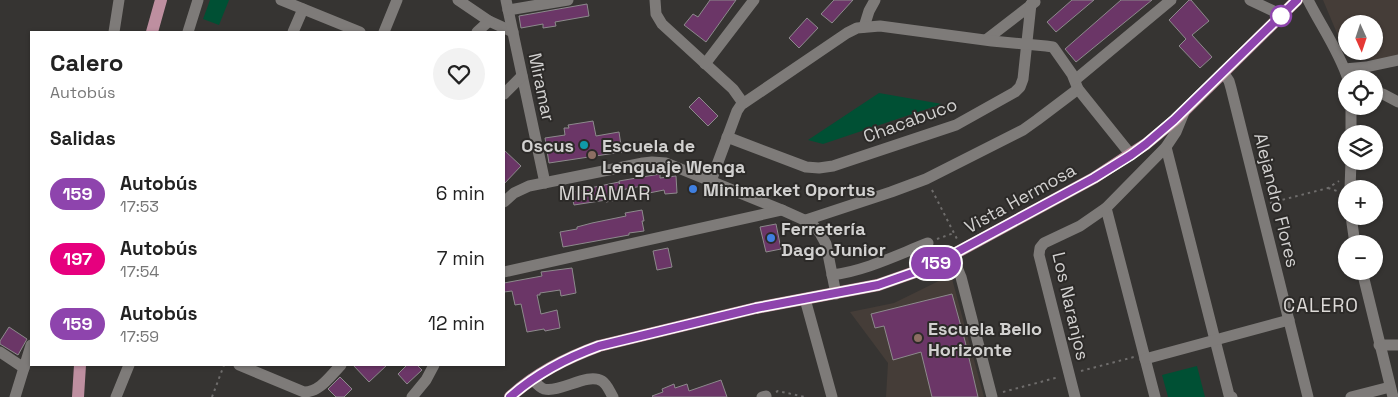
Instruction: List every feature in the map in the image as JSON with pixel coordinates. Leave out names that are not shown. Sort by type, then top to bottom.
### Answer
[{"type":"main road","points":[[152,31],[161,0]]},
{"type":"main road","name":"Vista Hermosa","points":[[510,397],[532,379],[561,362],[599,346],[747,310],[871,287],[918,271],[957,252],[1094,178],[1131,155],[1160,133],[1297,0]]},
{"type":"main road","points":[[78,397],[80,366]]},
{"type":"street","points":[[114,31],[119,0]]},
{"type":"street","points":[[188,31],[198,0]]},
{"type":"street","points":[[281,0],[358,31]]},
{"type":"street","points":[[384,31],[397,0]]},
{"type":"street","points":[[458,0],[489,21],[513,32]]},
{"type":"street","points":[[507,5],[568,0]]},
{"type":"street","points":[[655,0],[656,14],[662,24],[732,89],[743,103]]},
{"type":"street","points":[[705,64],[754,0]]},
{"type":"street","points":[[864,27],[875,0]]},
{"type":"street","points":[[806,220],[926,178],[1023,130],[1077,85],[1171,0]]},
{"type":"street","points":[[1250,0],[1282,15]]},
{"type":"street","points":[[1308,0],[1344,70]]},
{"type":"street","points":[[987,39],[1034,2]]},
{"type":"street","name":"Chacabuco","points":[[727,137],[806,167],[819,168],[832,166],[956,125],[1015,92],[1020,87],[1023,79],[1034,2]]},
{"type":"street","name":"Miramar","points":[[507,5],[545,183]]},
{"type":"street","points":[[293,31],[303,9]]},
{"type":"street","points":[[478,31],[489,21]]},
{"type":"street","points":[[711,181],[737,111],[743,103],[847,33],[864,27],[894,27],[983,40],[1050,46],[1072,74],[1077,85],[1131,155]]},
{"type":"street","points":[[1356,70],[1366,66],[1398,60]]},
{"type":"street","name":"Alejandro Flores","points":[[1223,72],[1231,88],[1308,397]]},
{"type":"street","points":[[505,93],[522,76]]},
{"type":"street","points":[[1383,94],[1398,102]]},
{"type":"street","name":"Los Naranjos","points":[[1075,397],[1039,251],[1044,243],[1080,226],[1106,208],[1166,147],[1176,132],[1185,109]]},
{"type":"street","points":[[1166,147],[1230,396]]},
{"type":"street","points":[[505,201],[521,190],[545,183],[652,162],[673,165],[806,220],[824,238],[836,294]]},
{"type":"street","points":[[1106,208],[1155,397]]},
{"type":"street","points":[[505,272],[782,210]]},
{"type":"street","points":[[832,275],[853,270],[928,243]]},
{"type":"street","points":[[957,252],[961,277],[992,396]]},
{"type":"street","points":[[1352,397],[1391,392],[1364,280]]},
{"type":"street","points":[[804,299],[832,397]]},
{"type":"street","points":[[1144,357],[1215,341],[1289,320]]},
{"type":"street","points":[[1380,345],[1398,345]]},
{"type":"street","points":[[15,397],[30,348]]},
{"type":"street","points":[[0,352],[24,368]]},
{"type":"street","points":[[118,396],[129,366]]},
{"type":"street","points":[[241,366],[304,392],[316,389],[339,366]]},
{"type":"street","points":[[412,397],[420,389],[433,366]]},
{"type":"street","points":[[532,379],[539,386],[547,389],[590,379],[600,380],[606,385],[613,397]]},
{"type":"path","points":[[926,178],[954,233],[957,252]]},
{"type":"path","points":[[1260,206],[1328,188],[1338,191]]},
{"type":"path","points":[[928,243],[954,233]]},
{"type":"path","points":[[992,396],[1069,374],[1144,357]]},
{"type":"path","points":[[212,397],[224,366]]},
{"type":"path","points":[[765,397],[778,392],[805,397]]},
{"type":"shaded area","points":[[1323,0],[1398,0],[1398,55],[1383,59],[1383,15],[1338,15],[1338,36]]},
{"type":"shaded area","name":"Escuela Bello Horizonte","points":[[951,275],[984,397],[886,397],[888,363],[850,312],[894,303]]},
{"type":"green space","points":[[210,0],[229,0],[219,25],[203,19]]},
{"type":"green space","points":[[879,93],[942,104],[823,144],[808,140]]},
{"type":"green space","points":[[1197,366],[1205,397],[1168,397],[1162,375]]},
{"type":"building","points":[[710,0],[736,0],[706,42],[684,25],[693,14],[698,17]]},
{"type":"building","points":[[834,0],[853,0],[832,23],[821,14]]},
{"type":"building","points":[[1072,0],[1094,0],[1056,32],[1047,22]]},
{"type":"building","points":[[1121,0],[1152,0],[1076,62],[1065,49]]},
{"type":"building","points":[[1189,0],[1209,21],[1192,35],[1212,57],[1200,68],[1179,46],[1186,39],[1169,20]]},
{"type":"building","points":[[587,4],[589,16],[555,22],[556,26],[543,28],[543,24],[521,28],[519,16]]},
{"type":"building","points":[[807,18],[818,28],[799,48],[789,38]]},
{"type":"building","points":[[699,97],[718,116],[708,126],[689,107]]},
{"type":"building","name":"Oscus","points":[[593,121],[596,136],[619,132],[622,152],[549,163],[545,138],[565,135],[564,128],[569,128],[568,125]]},
{"type":"building","points":[[505,151],[521,166],[505,183]]},
{"type":"building","points":[[660,174],[660,178],[676,176],[677,193],[665,194],[664,190],[644,194],[642,186],[621,190],[619,181]]},
{"type":"building","points":[[619,182],[622,199],[574,205],[571,192]]},
{"type":"building","points":[[642,210],[644,231],[563,247],[560,232],[626,216],[625,213]]},
{"type":"building","name":"Ferretería Dago Junior","points":[[776,224],[781,249],[766,252],[760,227]]},
{"type":"building","points":[[668,248],[672,267],[657,270],[653,251]]},
{"type":"building","points":[[572,268],[576,293],[561,296],[560,290],[537,295],[541,314],[557,310],[560,328],[527,332],[521,304],[515,305],[512,291],[505,292],[505,283],[542,276],[541,272]]},
{"type":"building","name":"Escuela Bello Horizonte","points":[[952,294],[978,397],[932,397],[921,352],[893,360],[884,326],[875,328],[871,314]]},
{"type":"building","points":[[9,327],[27,339],[18,355],[0,344]]},
{"type":"building","points":[[354,366],[386,366],[369,382]]},
{"type":"building","points":[[406,366],[418,366],[422,370],[407,384],[398,374]]},
{"type":"building","points":[[340,377],[352,389],[344,397],[336,397],[328,389]]},
{"type":"building","points":[[721,380],[727,397],[652,396],[663,392],[662,389],[674,384],[675,388],[687,384],[689,391]]},
{"type":"bus line","name":"159","points":[[510,397],[532,379],[555,365],[599,346],[756,308],[878,285],[918,271],[952,255],[1094,178],[1146,144],[1174,120],[1297,0]]},
{"type":"place","name":"Oscus","points":[[584,145]]},
{"type":"place","name":"Escuela de Lenguaje Wenga","points":[[592,155]]},
{"type":"place","name":"Minimarket Oportus","points":[[693,189]]},
{"type":"place","name":"Ferretería Dago Junior","points":[[771,238]]},
{"type":"place","name":"Escuela Bello Horizonte","points":[[918,338]]},
{"type":"district","name":"MIRAMAR","points":[[605,193]]},
{"type":"district","name":"CALERO","points":[[1321,305]]}]
